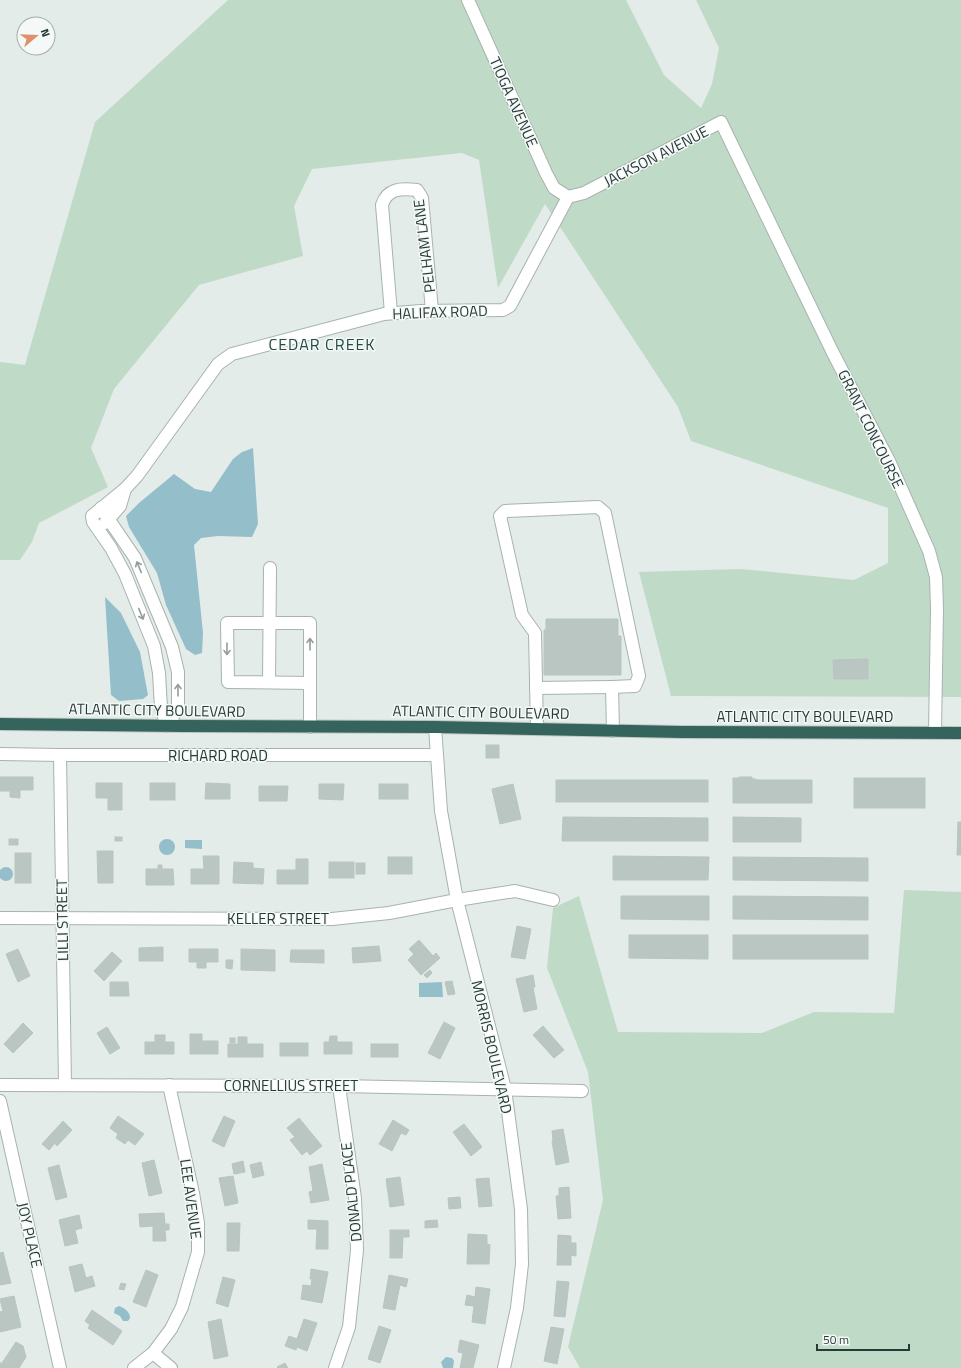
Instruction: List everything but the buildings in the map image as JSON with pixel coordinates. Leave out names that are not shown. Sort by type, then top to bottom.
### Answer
[{"type":"highway","name":"ATLANTIC CITY BOULEVARD","points":[[0,724],[435,727],[613,731],[961,733]]},
{"type":"street","name":"TIOGA AVENUE","points":[[468,0],[546,173],[554,188],[568,197]]},
{"type":"street","name":"JACKSON AVENUE","points":[[568,197],[584,193],[721,122],[731,144]]},
{"type":"street","name":"GRANT CONCOURSE","points":[[731,144],[833,353],[889,461],[929,551],[936,577],[937,609],[935,733]]},
{"type":"street","name":"PELHAM LANE","points":[[391,313],[382,205],[384,197],[391,192],[407,189],[417,190],[422,198],[432,310]]},
{"type":"street","name":"HALIFAX ROAD","points":[[101,508],[126,489],[218,364],[232,354],[391,313],[432,310],[503,310],[510,306],[568,197]]},
{"type":"street","name":"HALIFAX ROAD","points":[[98,528],[110,519],[120,506],[126,489]]},
{"type":"street","points":[[536,688],[635,686],[639,676],[605,513],[598,507],[505,511],[500,516],[522,615],[535,632],[536,688],[537,729]]},
{"type":"street","points":[[101,508],[110,519],[135,558],[172,647],[178,672],[178,708],[167,726],[161,708],[159,673],[154,646],[125,574],[111,548],[93,522],[92,516],[101,508]]},
{"type":"street","points":[[269,682],[270,568]]},
{"type":"street","points":[[310,683],[228,682],[227,623],[310,623],[310,683],[310,727]]},
{"type":"street","points":[[612,687],[613,731]]},
{"type":"street","name":"MORRIS BOULEVARD","points":[[435,727],[441,811],[457,900],[505,1089],[521,1209],[522,1264],[517,1308],[504,1368]]},
{"type":"street","name":"RICHARD ROAD","points":[[0,754],[437,755]]},
{"type":"street","name":"LILLI STREET","points":[[60,755],[65,1085]]},
{"type":"street","name":"KELLER STREET","points":[[0,918],[332,919],[389,913],[515,891],[553,900]]},
{"type":"street","name":"CORNELLIUS STREET","points":[[0,1085],[339,1086],[582,1091]]},
{"type":"street","name":"LEE AVENUE","points":[[134,1368],[153,1353],[171,1329],[182,1307],[198,1252],[198,1223],[193,1193],[169,1085]]},
{"type":"street","name":"DONALD PLACE","points":[[335,1368],[349,1327],[357,1250],[354,1198],[339,1086]]},
{"type":"street","name":"JOY PLACE","points":[[0,1101],[60,1368]]},
{"type":"street","points":[[153,1353],[172,1368]]},
{"type":"green space","points":[[228,0],[626,0],[664,75],[701,108],[712,84],[719,48],[696,0],[961,0],[961,697],[671,696],[639,572],[740,569],[854,580],[888,563],[888,508],[691,441],[678,407],[545,204],[498,288],[479,160],[462,153],[312,169],[294,206],[303,256],[199,285],[114,389],[91,448],[108,487],[39,523],[32,542],[20,560],[0,560],[0,362],[25,365],[95,122]]},
{"type":"green space","points":[[904,890],[961,892],[961,1368],[580,1368],[568,1347],[603,1200],[588,1072],[547,968],[553,908],[579,896],[618,1032],[762,1033],[814,1012],[894,1013]]},
{"type":"water","points":[[253,448],[258,524],[252,537],[218,536],[201,538],[194,545],[203,633],[202,653],[195,655],[186,649],[166,605],[157,573],[129,527],[126,516],[139,503],[174,474],[195,489],[211,492],[233,459],[242,452]]},
{"type":"water","points":[[105,597],[121,613],[140,652],[148,695],[143,699],[119,701],[111,695]]},
{"type":"water","points":[[167,839],[174,844],[175,847],[170,854],[167,855],[160,850],[159,847],[164,840]]},
{"type":"water","points":[[185,840],[202,840],[202,849],[185,848]]},
{"type":"water","points":[[6,867],[11,869],[13,874],[11,879],[6,881],[1,879],[-1,874],[1,869]]},
{"type":"water","points":[[442,982],[443,997],[419,997],[419,983]]},
{"type":"water","points":[[119,1306],[129,1313],[130,1318],[128,1321],[123,1321],[120,1316],[114,1313],[115,1308]]},
{"type":"water","points":[[446,1357],[452,1358],[454,1361],[453,1368],[443,1368],[441,1362]]},
{"type":"district","name":"CEDAR CREEK","points":[[322,344]]}]
